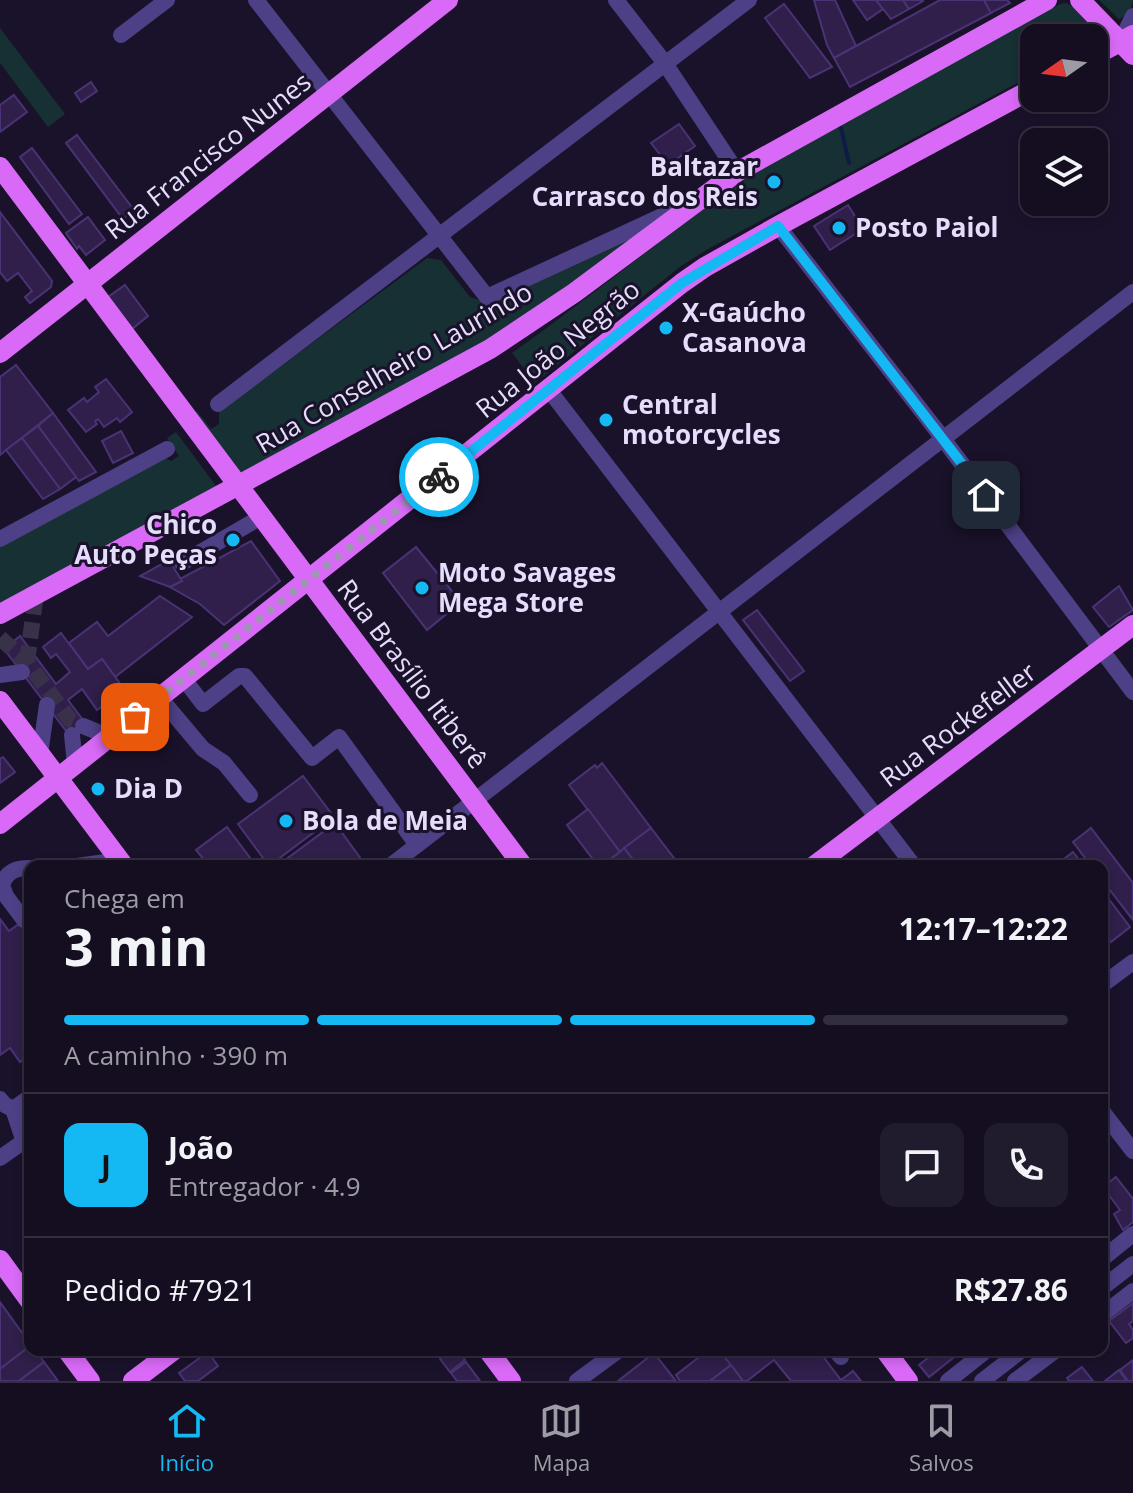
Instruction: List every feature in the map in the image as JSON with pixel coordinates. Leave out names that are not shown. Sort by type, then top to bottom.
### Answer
[{"type":"main road","name":"Rua Francisco Nunes","points":[[0,353],[448,0]]},
{"type":"main road","name":"Rua Conselheiro Laurindo","points":[[0,614],[490,349],[574,293],[737,172],[1047,0]]},
{"type":"main road","points":[[1080,0],[1129,44],[1108,51]]},
{"type":"main road","name":"Rua João Negrão","points":[[0,824],[682,283],[778,226],[1020,96]]},
{"type":"main road","name":"Rua Brasílio Itiberê","points":[[0,167],[518,860]]},
{"type":"main road","name":"Rua Rockefeller","points":[[822,860],[1133,625]]},
{"type":"main road","points":[[0,701],[120,860]]},
{"type":"main road","points":[[0,1260],[24,1293]]},
{"type":"main road","points":[[71,1356],[90,1381]]},
{"type":"main road","points":[[133,1381],[166,1356]]},
{"type":"main road","points":[[492,1356],[511,1381]]},
{"type":"main road","points":[[889,1356],[908,1381]]},
{"type":"street","points":[[121,35],[167,0]]},
{"type":"street","points":[[256,0],[487,297],[702,197]]},
{"type":"street","points":[[616,0],[664,62],[737,172]]},
{"type":"street","points":[[218,404],[749,0]]},
{"type":"street","points":[[1129,44],[1133,16]]},
{"type":"street","points":[[778,226],[1133,692]]},
{"type":"street","points":[[398,860],[1133,292]]},
{"type":"street","points":[[549,390],[910,860]]},
{"type":"street","points":[[0,539],[167,449]]},
{"type":"street","points":[[182,563],[261,517]]},
{"type":"street","points":[[0,675],[22,672]]},
{"type":"street","points":[[184,679],[203,704],[242,674],[312,758],[339,737],[417,845]]},
{"type":"street","points":[[160,698],[203,749],[224,763],[250,795]]},
{"type":"street","points":[[40,754],[47,705]]},
{"type":"street","points":[[75,764],[78,730],[110,737]]},
{"type":"street","points":[[24,869],[13,870],[5,876],[2,885],[6,896],[24,920]]},
{"type":"street","points":[[1108,981],[1133,962]]},
{"type":"street","points":[[7,1104],[24,1134]]},
{"type":"street","points":[[1108,1119],[1133,1151]]},
{"type":"street","points":[[0,1158],[24,1141]]},
{"type":"street","points":[[1108,1254],[1133,1234]]},
{"type":"street","points":[[1108,1283],[1133,1264]]},
{"type":"street","points":[[1108,1310],[1133,1291]]},
{"type":"street","points":[[577,1381],[611,1356]]},
{"type":"street","points":[[948,1381],[979,1356]]},
{"type":"street","points":[[982,1381],[1014,1356]]},
{"type":"street","points":[[1015,1381],[1048,1356]]},
{"type":"green space","points":[[1099,0],[1133,0],[1129,11],[1119,19]]},
{"type":"green space","points":[[1060,4],[1072,6],[1090,24],[1023,24]]},
{"type":"green space","points":[[1020,26],[1020,82],[708,249],[681,266],[535,383],[512,353],[723,195],[796,146]]},
{"type":"green space","points":[[0,28],[65,114],[48,127],[0,63]]},
{"type":"green space","points":[[644,231],[486,346],[239,475],[189,416],[197,411],[211,429],[219,424],[219,412],[427,258],[441,260],[470,297],[489,303]]},
{"type":"green space","points":[[176,432],[216,486],[0,606],[0,547],[164,457],[171,461],[179,456],[167,438]]},
{"type":"building","points":[[814,0],[835,0],[856,46],[834,58]]},
{"type":"building","points":[[853,0],[876,0],[883,9],[867,20]]},
{"type":"building","points":[[876,0],[903,0],[909,9],[891,19]]},
{"type":"building","points":[[903,0],[922,0],[923,1],[909,9]]},
{"type":"building","points":[[940,0],[984,0],[991,13],[850,87],[834,58]]},
{"type":"building","points":[[984,0],[1007,0],[1010,3],[991,13]]},
{"type":"building","points":[[784,4],[832,67],[810,78],[765,18]]},
{"type":"building","points":[[91,82],[97,91],[81,102],[75,93]]},
{"type":"building","points":[[14,95],[27,112],[0,132],[0,105]]},
{"type":"building","points":[[679,124],[695,146],[668,165],[651,143]]},
{"type":"building","points":[[77,135],[134,210],[123,219],[66,143]]},
{"type":"building","points":[[32,148],[82,214],[69,224],[20,157]]},
{"type":"building","name":"Posto Paiol","points":[[848,205],[863,229],[830,250],[814,226]]},
{"type":"building","points":[[0,212],[52,281],[51,287],[30,303],[25,297],[32,291],[18,273],[7,281],[0,272]]},
{"type":"building","points":[[88,217],[105,240],[86,255],[79,246],[77,249],[66,233]]},
{"type":"building","points":[[125,285],[148,316],[132,329],[108,297]]},
{"type":"building","points":[[16,365],[53,413],[0,455],[0,377]]},
{"type":"building","points":[[106,379],[132,412],[120,422],[117,418],[104,427],[98,419],[95,421],[97,424],[86,432],[68,410],[84,398],[87,402],[99,392],[95,387]]},
{"type":"building","points":[[53,413],[96,472],[79,481],[38,426]]},
{"type":"building","points":[[38,426],[76,477],[60,489],[22,438]]},
{"type":"building","points":[[121,431],[133,453],[113,463],[102,441]]},
{"type":"building","points":[[22,438],[60,489],[43,499],[6,450]]},
{"type":"building","points":[[251,541],[280,581],[224,625],[200,604],[170,587],[182,581],[180,579]]},
{"type":"building","name":"Moto Savages Mega Store","points":[[416,547],[461,602],[427,630],[383,573]]},
{"type":"building","points":[[169,560],[182,581],[170,587],[140,576]]},
{"type":"building","points":[[1119,586],[1133,610],[1109,627],[1093,607]]},
{"type":"building","points":[[160,596],[192,617],[115,677],[102,659],[88,669],[69,643],[97,622],[108,636]]},
{"type":"building","points":[[757,610],[804,671],[790,681],[743,620]]},
{"type":"building","points":[[61,633],[88,669],[102,659],[124,689],[97,710],[82,689],[68,700],[86,724],[70,736],[4,649],[20,636],[56,684],[70,672],[56,654],[51,658],[43,647]]},
{"type":"building","points":[[3,757],[15,772],[0,783],[0,759]]},
{"type":"building","points":[[602,763],[651,828],[620,852],[569,785]]},
{"type":"building","name":"Bola de Meia","points":[[303,776],[334,817],[277,860],[265,860],[238,824]]},
{"type":"building","points":[[588,809],[620,852],[609,860],[593,860],[567,825]]},
{"type":"building","points":[[335,823],[361,859],[360,860],[285,860]]},
{"type":"building","points":[[227,827],[252,860],[204,860],[196,850]]},
{"type":"building","points":[[651,828],[675,860],[633,860],[624,848]]},
{"type":"building","points":[[1091,828],[1133,883],[1133,920],[1108,888],[1108,860],[1086,860],[1073,842]]},
{"type":"building","points":[[624,848],[633,860],[609,860]]},
{"type":"building","points":[[1073,852],[1079,860],[1063,860]]},
{"type":"building","points":[[1108,898],[1130,927],[1111,942],[1108,938]]},
{"type":"building","points":[[0,919],[9,931],[24,920],[24,1059],[20,1062],[10,1048],[0,1055]]},
{"type":"building","points":[[1116,1177],[1133,1199],[1133,1222],[1123,1230],[1114,1214],[1120,1210],[1108,1194],[1108,1183]]},
{"type":"building","points":[[0,1302],[24,1336],[24,1351],[0,1369]]},
{"type":"building","points":[[1133,1303],[1133,1321],[1129,1324],[1133,1338],[1126,1343],[1109,1321]]},
{"type":"building","points":[[24,1351],[24,1356],[40,1356],[44,1362],[19,1381],[0,1381],[0,1369]]},
{"type":"building","points":[[202,1356],[211,1356],[218,1366],[198,1381],[185,1381],[179,1373]]},
{"type":"building","points":[[444,1356],[462,1356],[465,1360],[450,1372],[440,1359]]},
{"type":"building","points":[[650,1356],[656,1356],[676,1381],[618,1381]]},
{"type":"building","points":[[700,1356],[724,1356],[731,1365],[710,1381],[680,1381],[676,1375]]},
{"type":"building","points":[[724,1356],[823,1356],[841,1380],[853,1371],[861,1381],[791,1381],[774,1360],[743,1381]]},
{"type":"building","points":[[930,1356],[956,1356],[929,1377],[919,1365]]},
{"type":"building","points":[[1133,1360],[1133,1381],[1128,1381],[1120,1370]]},
{"type":"building","points":[[44,1362],[58,1381],[19,1381]]},
{"type":"building","points":[[466,1362],[480,1381],[457,1381],[451,1373]]},
{"type":"building","points":[[731,1365],[743,1381],[710,1381]]},
{"type":"building","points":[[1082,1367],[1093,1381],[1069,1381],[1067,1378]]},
{"type":"building","points":[[1119,1370],[1127,1381],[1105,1381]]},
{"type":"waterway","points":[[841,128],[849,163]]},
{"type":"tunnel","points":[[27,662],[36,594]]},
{"type":"tunnel","points":[[0,638],[27,662],[70,720],[83,726]]},
{"type":"way so far","points":[[135,717],[439,477]]},
{"type":"place","name":"Baltazar Carrasco dos Reis","points":[[774,182]]},
{"type":"place","name":"Posto Paiol","points":[[839,228]]},
{"type":"place","name":"X-Gaúcho Casanova","points":[[666,328]]},
{"type":"place","name":"Central motorcycles","points":[[606,420]]},
{"type":"place","name":"Chico Auto Peças","points":[[233,540]]},
{"type":"place","name":"Moto Savages Mega Store","points":[[422,588]]},
{"type":"place","name":"Dia D","points":[[98,789]]},
{"type":"place","name":"Bola de Meia","points":[[286,821]]},
{"type":"route","points":[[439,477],[682,283],[778,226],[986,495]]}]
